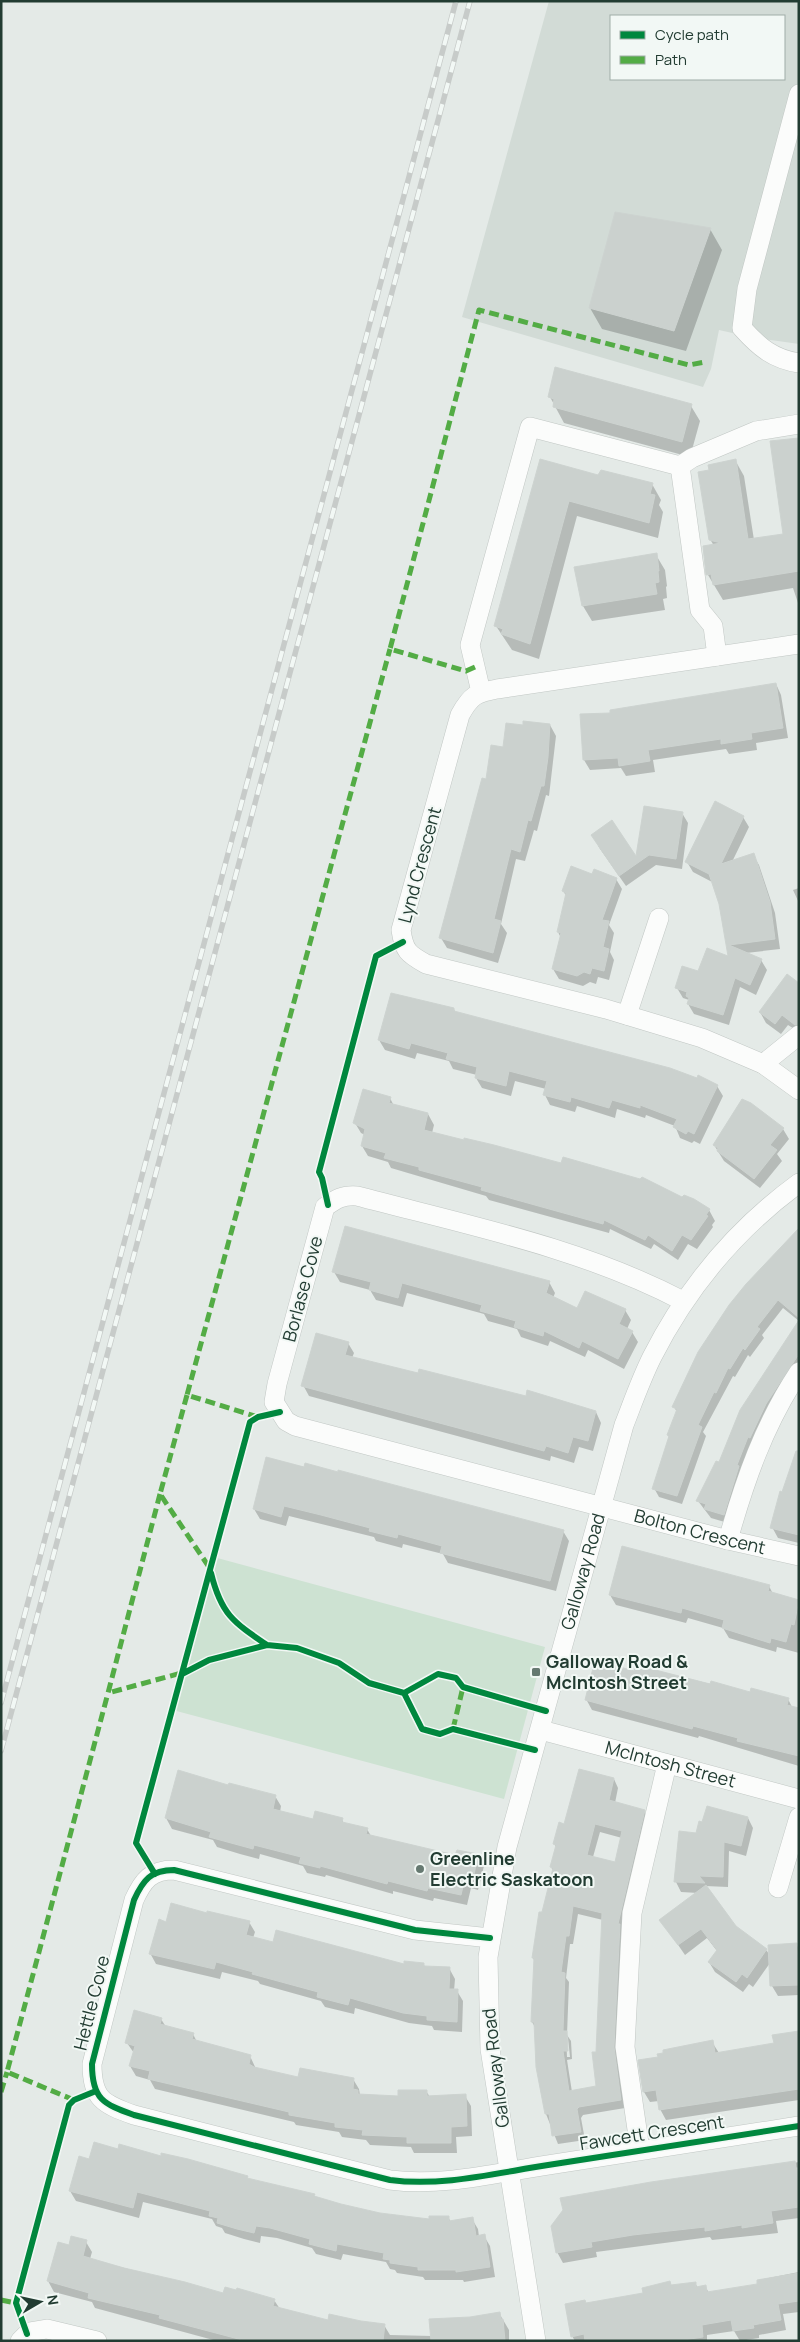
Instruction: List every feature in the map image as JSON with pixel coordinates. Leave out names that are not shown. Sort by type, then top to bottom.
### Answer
[{"type":"street","points":[[799,94],[747,289],[742,328],[765,352],[785,361],[799,363]]},
{"type":"street","points":[[799,424],[756,431],[692,458],[680,466],[530,427],[470,645],[481,692],[799,644]]},
{"type":"street","points":[[680,466],[700,610],[713,626],[717,656]]},
{"type":"street","name":"Lynd Crescent","points":[[481,692],[469,699],[460,715],[401,930],[403,945],[411,956],[426,964],[627,1015],[702,1038],[763,1064],[799,1090]]},
{"type":"street","points":[[627,1015],[659,918]]},
{"type":"street","points":[[763,1064],[799,1035]]},
{"type":"street","name":"Galloway Road","points":[[536,2341],[511,2171],[490,2049],[488,1957],[507,1847],[541,1730],[624,1424],[651,1358],[683,1301],[723,1250],[755,1218],[799,1183]]},
{"type":"street","name":"Borlase Cove","points":[[601,1506],[295,1426],[286,1421],[274,1402],[277,1384],[324,1207],[334,1199],[345,1196],[357,1196],[569,1253],[650,1284],[683,1301]]},
{"type":"street","points":[[728,1540],[758,1446],[780,1402],[799,1372]]},
{"type":"street","name":"Bolton Crescent","points":[[601,1506],[728,1540],[799,1556]]},
{"type":"street","name":"McIntosh Street","points":[[541,1730],[799,1799]]},
{"type":"street","points":[[640,2150],[625,2046],[631,1922],[667,1764]]},
{"type":"street","points":[[778,1888],[799,1817]]},
{"type":"street","name":"Hettle Cove","points":[[490,1938],[415,1930],[174,1870],[162,1870],[143,1882],[134,1900],[92,2064],[92,2082],[98,2097],[114,2108],[134,2115],[390,2180],[412,2183],[435,2182],[511,2171]]},
{"type":"street","name":"Fawcett Crescent","points":[[511,2171],[799,2126]]},
{"type":"street","points":[[20,2341],[29,2332],[47,2329],[96,2341]]},
{"type":"shaded area","points":[[549,1],[799,1],[799,344],[750,337],[719,330],[711,369],[703,387],[462,317]]},
{"type":"green space","points":[[210,1556],[545,1647],[504,1799],[169,1709]]},
{"type":"building","points":[[615,212],[711,228],[674,331],[589,308]]},
{"type":"building","points":[[555,367],[692,404],[682,442],[553,407],[554,399],[548,397]]},
{"type":"building","points":[[799,438],[799,571],[713,585],[711,574],[706,575],[703,546],[721,543],[709,540],[698,472],[709,470],[708,465],[736,459],[748,539],[783,534],[770,441]]},
{"type":"building","points":[[540,459],[598,475],[601,470],[653,483],[650,494],[655,495],[649,523],[569,501],[530,644],[501,634],[503,629],[494,626]]},
{"type":"building","points":[[657,553],[659,582],[655,583],[657,594],[582,606],[574,567]]},
{"type":"building","points":[[776,683],[783,728],[751,733],[752,739],[721,744],[721,739],[648,750],[650,761],[619,766],[618,758],[583,760],[580,714],[610,713],[610,710]]},
{"type":"building","points":[[523,721],[550,724],[548,757],[544,786],[541,786],[531,821],[528,820],[520,852],[511,849],[494,919],[501,921],[493,953],[439,938],[482,778],[486,779],[491,745],[503,747],[506,723],[523,725]]},
{"type":"building","points":[[715,801],[744,816],[721,864],[754,853],[770,902],[775,939],[729,945],[762,959],[750,985],[735,978],[723,1015],[687,1004],[689,998],[686,996],[687,992],[675,988],[682,966],[698,971],[707,948],[728,956],[719,904],[709,874],[685,862]]},
{"type":"building","points":[[644,806],[683,812],[676,859],[649,855],[619,876],[591,835],[612,820],[636,856]]},
{"type":"building","points":[[571,866],[592,874],[594,869],[617,878],[602,920],[609,921],[603,947],[609,949],[604,971],[592,968],[590,974],[584,972],[577,976],[552,969],[561,933],[557,932],[566,893],[562,891]]},
{"type":"building","points":[[787,974],[799,983],[799,1024],[795,1025],[782,1015],[775,1024],[759,1012]]},
{"type":"building","points":[[391,993],[454,1008],[454,1011],[670,1068],[697,1078],[698,1075],[718,1085],[694,1134],[688,1131],[686,1134],[673,1127],[677,1119],[640,1105],[640,1108],[612,1100],[609,1108],[571,1097],[570,1102],[543,1095],[547,1081],[509,1071],[506,1086],[475,1078],[477,1067],[446,1059],[448,1053],[411,1043],[409,1049],[378,1040]]},
{"type":"building","points":[[363,1089],[391,1097],[389,1103],[428,1113],[424,1130],[494,1145],[561,1163],[563,1157],[640,1179],[642,1177],[682,1197],[684,1195],[694,1199],[710,1209],[706,1215],[708,1216],[691,1240],[682,1235],[672,1251],[648,1235],[645,1240],[604,1220],[603,1224],[481,1190],[482,1187],[419,1170],[419,1167],[384,1158],[386,1153],[361,1146],[365,1129],[353,1123]]},
{"type":"building","points":[[742,1099],[751,1103],[784,1128],[770,1145],[777,1150],[754,1179],[717,1151],[718,1148],[713,1145]]},
{"type":"building","points":[[345,1226],[550,1281],[546,1293],[577,1308],[585,1291],[626,1309],[619,1324],[633,1331],[618,1359],[582,1341],[579,1348],[544,1331],[543,1336],[514,1327],[516,1321],[480,1311],[482,1305],[402,1283],[398,1298],[369,1290],[371,1282],[332,1272]]},
{"type":"building","points":[[799,1228],[799,1318],[778,1300],[757,1327],[760,1329],[745,1350],[743,1348],[730,1369],[728,1368],[716,1393],[714,1392],[698,1425],[702,1427],[677,1496],[652,1489],[669,1436],[667,1435],[677,1409],[672,1407],[698,1352],[729,1305],[746,1284]]},
{"type":"building","points":[[799,1320],[799,1354],[766,1404],[750,1438],[748,1437],[737,1465],[739,1466],[724,1515],[704,1509],[706,1504],[696,1501],[716,1461],[719,1462],[740,1410]]},
{"type":"building","points":[[316,1333],[349,1342],[345,1355],[418,1373],[419,1369],[526,1396],[527,1390],[596,1411],[588,1441],[573,1437],[568,1453],[546,1446],[544,1451],[301,1386]]},
{"type":"building","points":[[796,1451],[799,1451],[799,1535],[770,1528],[780,1491],[782,1492]]},
{"type":"building","points":[[266,1457],[304,1467],[305,1463],[338,1472],[338,1470],[564,1530],[550,1581],[440,1553],[442,1546],[398,1534],[397,1538],[369,1531],[370,1528],[284,1506],[281,1517],[253,1509]]},
{"type":"building","points":[[622,1546],[770,1585],[768,1591],[799,1600],[794,1625],[791,1624],[786,1642],[771,1638],[770,1643],[722,1628],[724,1620],[682,1608],[681,1613],[609,1595]]},
{"type":"building","points":[[595,1660],[634,1671],[636,1665],[710,1684],[711,1681],[750,1692],[751,1688],[789,1698],[787,1705],[799,1708],[799,1756],[737,1741],[738,1738],[693,1726],[692,1729],[585,1700]]},
{"type":"building","points":[[579,1769],[614,1778],[609,1800],[645,1810],[618,1924],[620,1924],[614,2047],[621,2100],[579,2107],[577,2109],[581,2132],[552,2136],[549,2114],[545,2114],[536,2067],[534,2022],[531,2022],[534,1958],[532,1958],[539,1912],[542,1912],[553,1868],[550,1867],[556,1845],[553,1844],[559,1822],[564,1824]],"holes":[[[595,1824],[622,1831],[615,1862],[587,1855]],[[573,1906],[602,1913],[596,2052],[592,2052],[596,2086],[569,2091],[563,2051],[568,2051],[567,2031],[563,2031],[565,1973],[561,1972],[566,1936],[569,1936]]]},
{"type":"building","points":[[178,1770],[228,1785],[229,1783],[276,1795],[273,1809],[313,1819],[315,1811],[343,1818],[342,1822],[368,1828],[366,1834],[455,1855],[457,1850],[478,1854],[473,1880],[465,1878],[461,1895],[428,1888],[427,1891],[388,1881],[387,1884],[320,1866],[320,1868],[299,1863],[301,1857],[254,1845],[253,1849],[209,1837],[211,1832],[165,1818]]},
{"type":"building","points":[[707,1806],[748,1817],[741,1846],[724,1842],[723,1877],[699,1876],[705,1883],[674,1882],[679,1831],[696,1833],[699,1821],[702,1822]]},
{"type":"building","points":[[706,1885],[736,1926],[767,1949],[747,1978],[742,1974],[736,1982],[708,1962],[717,1950],[701,1929],[678,1945],[659,1920]]},
{"type":"building","points":[[171,1903],[207,1913],[207,1911],[250,1921],[246,1935],[273,1942],[276,1930],[404,1964],[404,1961],[424,1963],[424,1966],[450,1967],[449,1989],[458,1989],[457,2022],[427,2020],[427,2016],[403,2013],[350,1998],[348,2005],[317,1997],[318,1992],[216,1962],[214,1969],[149,1954],[159,1919],[166,1922]]},
{"type":"building","points":[[797,1943],[799,1985],[770,1986],[768,1945]]},
{"type":"building","points":[[134,2010],[162,2018],[160,2024],[194,2033],[192,2039],[251,2055],[249,2064],[254,2067],[298,2077],[300,2068],[354,2078],[353,2089],[358,2090],[358,2094],[398,2096],[398,2090],[427,2090],[427,2096],[466,2094],[467,2126],[451,2127],[451,2143],[407,2143],[407,2137],[362,2135],[363,2130],[335,2127],[335,2123],[289,2115],[289,2112],[148,2079],[150,2071],[129,2066],[135,2046],[125,2043]]},
{"type":"building","points":[[799,2031],[799,2089],[659,2110],[656,2090],[643,2092],[638,2060],[658,2057],[657,2054],[663,2053],[663,2050],[713,2040],[715,2053],[774,2043],[772,2035]]},
{"type":"building","points":[[94,2142],[118,2149],[119,2144],[161,2156],[161,2153],[188,2159],[248,2176],[247,2178],[315,2194],[314,2196],[341,2204],[380,2213],[429,2219],[429,2216],[449,2216],[449,2221],[473,2217],[476,2236],[485,2234],[490,2267],[456,2272],[456,2270],[418,2270],[418,2267],[390,2263],[390,2260],[383,2259],[384,2253],[337,2244],[336,2251],[309,2244],[310,2239],[270,2228],[256,2226],[254,2233],[237,2229],[217,2223],[218,2218],[209,2216],[210,2211],[137,2192],[133,2208],[69,2191],[79,2156],[89,2159]]},
{"type":"building","points":[[795,2161],[796,2168],[799,2168],[799,2207],[771,2211],[773,2223],[742,2228],[742,2225],[705,2231],[705,2227],[633,2235],[591,2242],[592,2247],[556,2253],[551,2226],[563,2210],[560,2198],[651,2182]]},
{"type":"building","points":[[71,2236],[87,2240],[83,2256],[124,2268],[223,2293],[225,2287],[236,2290],[237,2288],[275,2299],[273,2306],[328,2320],[329,2314],[385,2324],[383,2341],[246,2341],[159,2318],[160,2315],[88,2298],[89,2293],[47,2281],[58,2242],[69,2245]]},
{"type":"building","points":[[799,2273],[799,2301],[778,2304],[781,2320],[753,2325],[754,2328],[733,2331],[731,2320],[702,2325],[703,2337],[677,2341],[585,2341],[584,2334],[571,2337],[565,2304],[585,2300],[586,2303],[643,2293],[642,2288],[670,2281],[671,2285],[696,2282],[696,2287],[706,2285],[707,2292],[757,2284],[757,2280]]},
{"type":"building","points":[[500,2312],[501,2319],[503,2319],[505,2341],[431,2341],[429,2319],[470,2317]]},
{"type":"railway","points":[[1,1703],[456,1]]},
{"type":"railway","points":[[1,1751],[470,1]]},
{"type":"marked path","points":[[475,667],[466,671],[390,649],[479,310],[689,365],[705,362]]},
{"type":"marked path","points":[[258,1417],[187,1395],[390,649]]},
{"type":"marked path","points":[[187,1395],[160,1494],[211,1570]]},
{"type":"marked path","points":[[160,1494],[108,1693],[185,1672]]},
{"type":"marked path","points":[[453,1729],[463,1687]]},
{"type":"marked path","points":[[74,2100],[7,2072],[108,1693]]},
{"type":"marked path","points":[[1,2092],[7,2072]]},
{"type":"marked path","points":[[1,2300],[16,2303]]},
{"type":"cycle path","points":[[328,1205],[319,1172],[376,956],[403,942]]},
{"type":"cycle path","points":[[155,1874],[136,1843],[250,1422],[258,1417],[280,1412]]},
{"type":"cycle path","points":[[211,1573],[219,1598],[230,1616],[245,1630],[267,1645]]},
{"type":"cycle path","points":[[182,1674],[209,1660],[267,1645],[297,1648],[339,1663],[369,1683],[404,1693],[438,1674],[456,1678],[463,1687],[546,1711]]},
{"type":"cycle path","points":[[404,1693],[422,1729],[440,1734],[453,1729],[535,1750]]},
{"type":"cycle path","points":[[490,1938],[415,1930],[174,1870],[159,1872],[145,1882],[134,1900],[92,2064],[94,2085],[97,2093],[107,2103],[134,2115],[390,2180],[410,2182],[469,2178],[799,2126]]},
{"type":"cycle path","points":[[27,2334],[16,2303],[69,2105],[74,2100],[96,2091]]},
{"type":"place","name":"Galloway Road & McIntosh Street","points":[[536,1672]]},
{"type":"place","name":"Greenline Electric Saskatoon","points":[[420,1869]]}]
